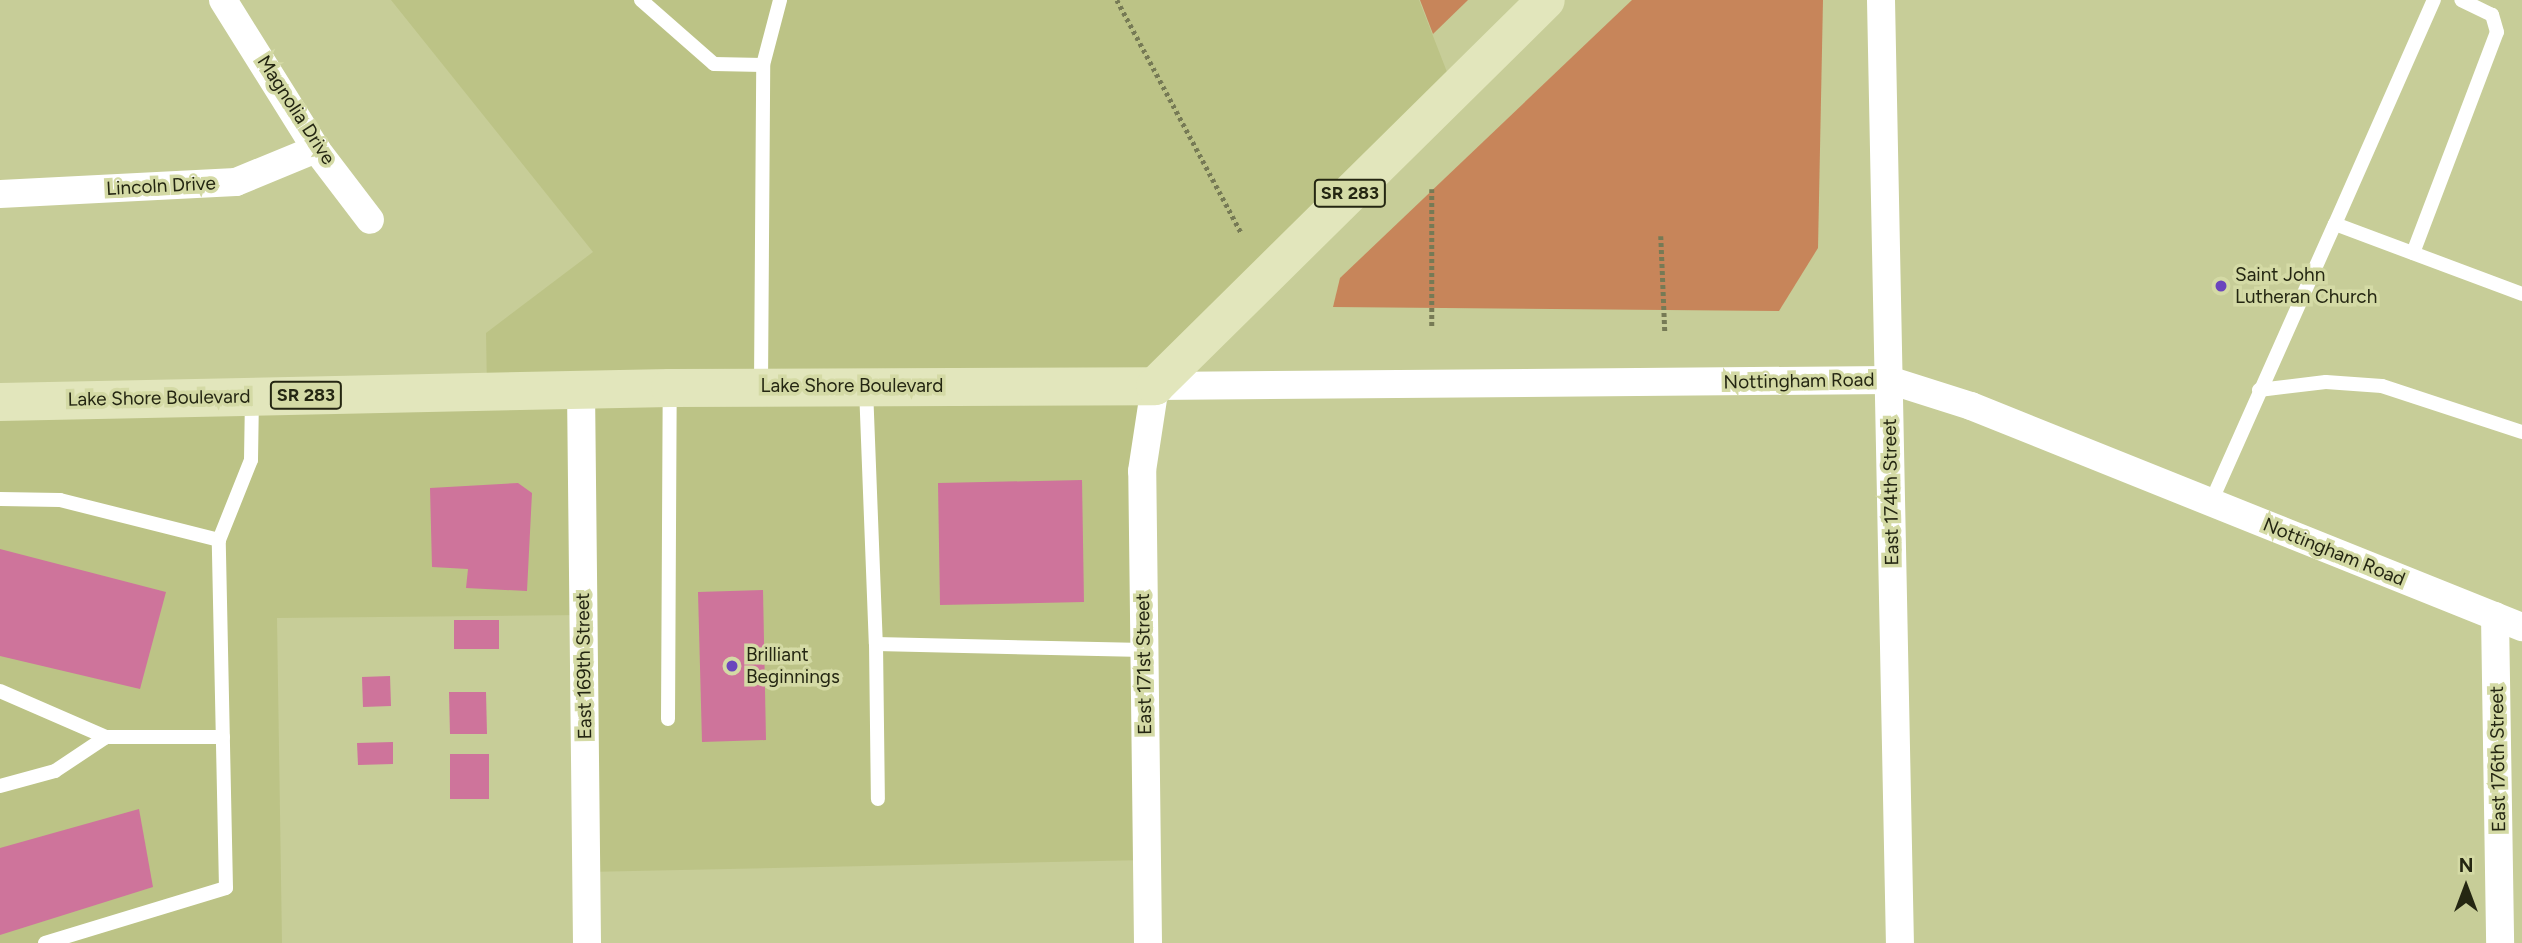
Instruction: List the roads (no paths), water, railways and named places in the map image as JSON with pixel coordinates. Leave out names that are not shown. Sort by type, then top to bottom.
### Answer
[{"type":"main road","name":"SR 283","points":[[1155,386],[1546,0]]},
{"type":"main road","name":"Lake Shore Boulevard","points":[[0,402],[761,386],[1155,386]]},
{"type":"street","name":"Magnolia Drive","points":[[223,0],[316,149],[370,220]]},
{"type":"street","name":"East 174th Street","points":[[1881,0],[1900,943]]},
{"type":"street","name":"Lincoln Drive","points":[[0,194],[236,182],[316,149]]},
{"type":"street","name":"Nottingham Road","points":[[1155,386],[1889,380],[1971,406],[2522,627]]},
{"type":"street","name":"East 171st Street","points":[[1148,943],[1142,471],[1155,386]]},
{"type":"street","name":"East 169th Street","points":[[581,389],[587,943]]},
{"type":"street","name":"East 176th Street","points":[[2495,617],[2500,943]]},
{"type":"lane","points":[[641,0],[713,64],[764,65]]},
{"type":"lane","points":[[761,386],[764,65],[780,0]]},
{"type":"lane","points":[[2211,502],[2434,0]]},
{"type":"lane","points":[[2413,253],[2497,32],[2492,15],[2462,0]]},
{"type":"lane","points":[[2335,224],[2522,293]]},
{"type":"lane","points":[[2259,390],[2326,382],[2382,386],[2522,432]]},
{"type":"lane","points":[[866,386],[876,644],[878,799]]},
{"type":"lane","points":[[668,719],[670,388]]},
{"type":"lane","points":[[45,943],[226,888],[219,540],[251,460],[252,396]]},
{"type":"lane","points":[[0,499],[60,500],[219,540]]},
{"type":"lane","points":[[876,644],[1144,650]]},
{"type":"lane","points":[[0,691],[106,737],[223,737]]},
{"type":"lane","points":[[0,786],[55,771],[106,737]]},
{"type":"place","name":"Saint John Lutheran Church","points":[[2221,286]]},
{"type":"place","name":"Brilliant Beginnings","points":[[732,666]]}]
